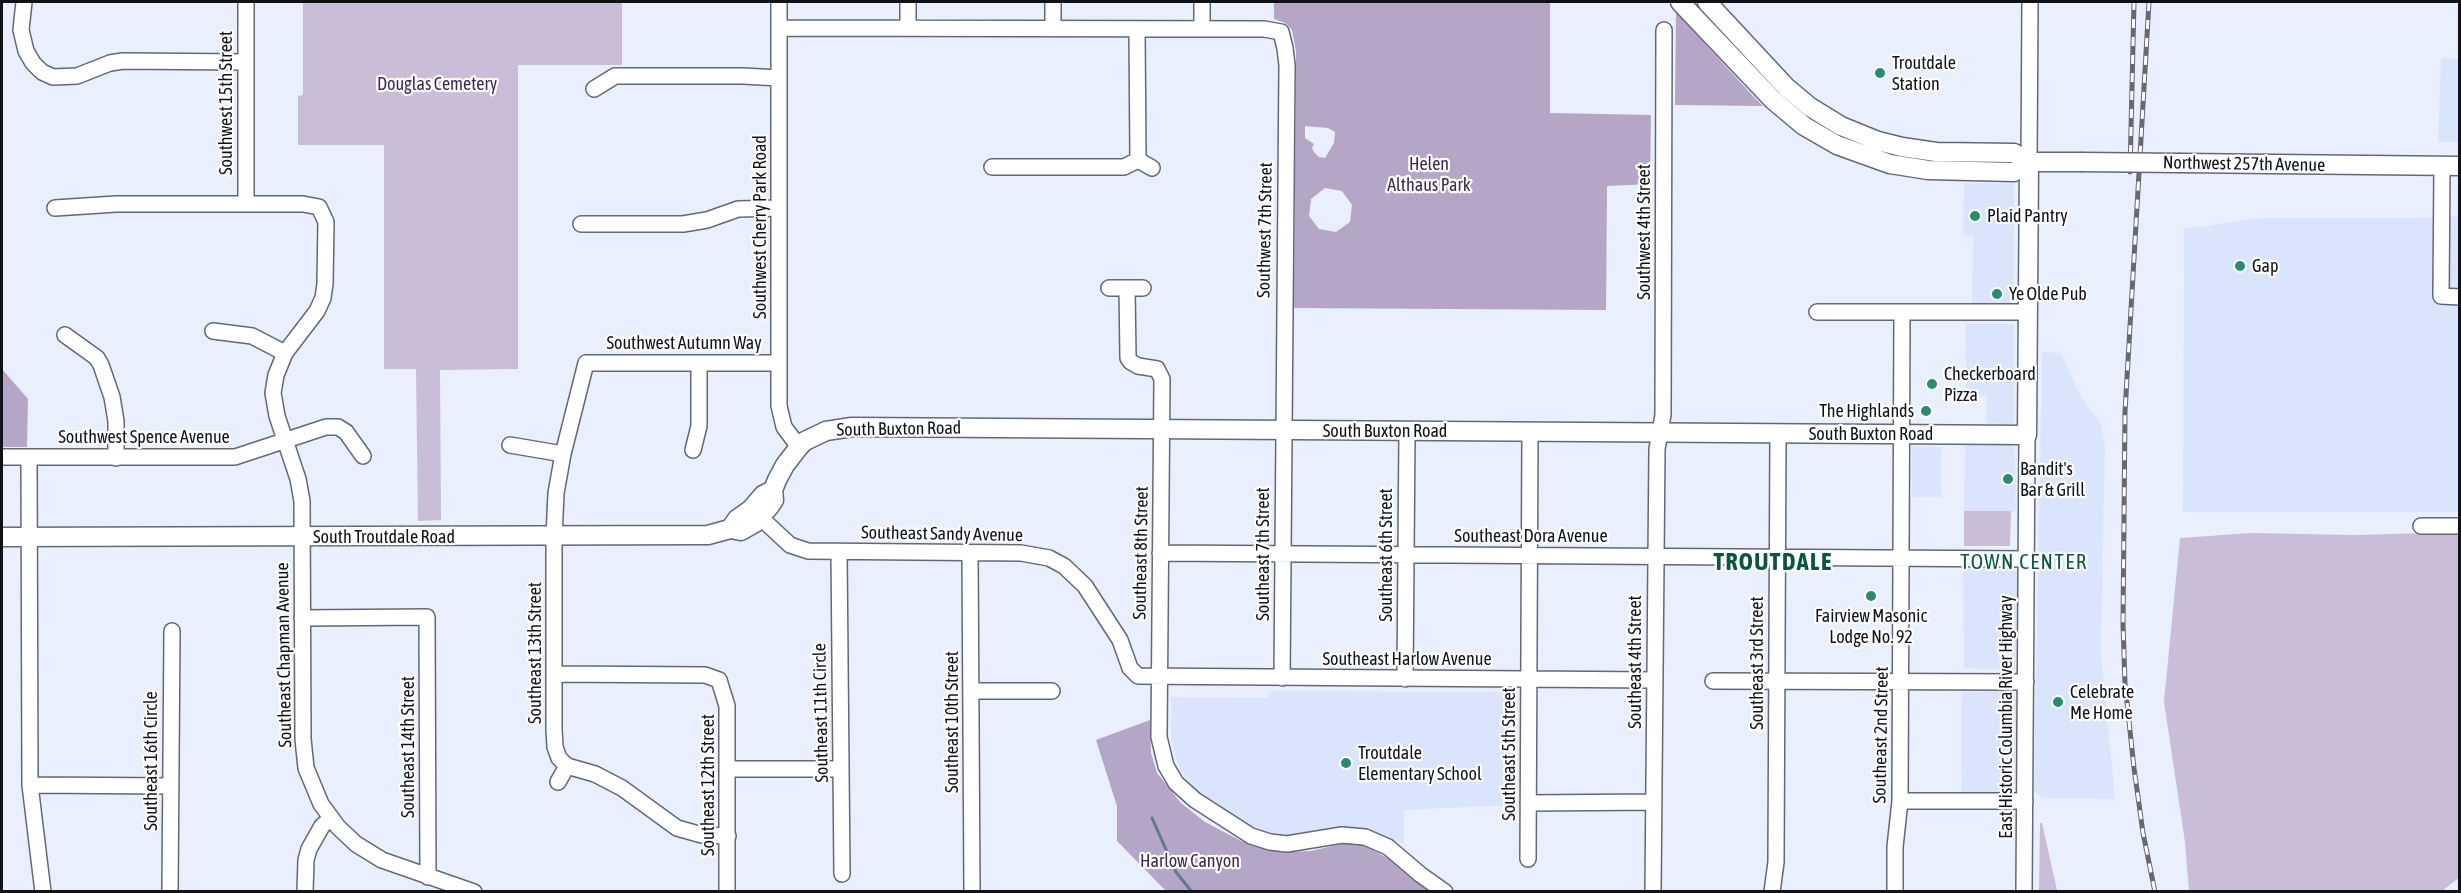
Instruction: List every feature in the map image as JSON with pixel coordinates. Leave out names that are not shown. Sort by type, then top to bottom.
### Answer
[{"type":"main road","points":[[1680,2],[1773,100],[1804,126],[1837,145],[1890,164],[1928,170],[2014,172],[2029,162]]},
{"type":"main road","points":[[1707,2],[1786,87],[1810,107],[1841,126],[1878,141],[1902,147],[1936,152],[2014,153],[2029,162]]},
{"type":"main road","points":[[2027,435],[2029,162]]},
{"type":"main road","name":"Northwest 257th Avenue","points":[[2029,162],[2451,166]]},
{"type":"main road","name":"South Buxton Road","points":[[730,529],[737,519],[751,509],[763,495],[772,490],[785,465],[805,441],[826,431],[852,427],[2027,435]]},
{"type":"main road","name":"South Buxton Road","points":[[761,518],[774,500],[772,490]]},
{"type":"main road","name":"South Troutdale Road","points":[[2,537],[699,536],[730,529],[741,531],[761,518]]},
{"type":"street","points":[[24,2],[21,17],[23,42],[33,63],[42,72],[53,77],[77,76],[110,63],[123,61],[246,63]]},
{"type":"street","name":"Southwest 15th Street","points":[[246,2],[246,204]]},
{"type":"street","name":"Southwest Cherry Park Road","points":[[779,2],[781,417],[788,434],[799,447]]},
{"type":"street","points":[[908,2],[908,28]]},
{"type":"street","points":[[1053,2],[1053,28]]},
{"type":"street","points":[[779,28],[1202,28],[1202,2]]},
{"type":"street","points":[[2029,162],[2030,2]]},
{"type":"street","name":"Southwest 7th Street","points":[[1202,28],[1275,29],[1281,32],[1287,65],[1282,430]]},
{"type":"street","points":[[992,166],[1145,164],[1137,29]]},
{"type":"street","name":"Southwest 4th Street","points":[[1659,433],[1663,415],[1664,30]]},
{"type":"street","points":[[594,89],[615,76],[779,78]]},
{"type":"street","points":[[2451,166],[2441,296],[2460,297]]},
{"type":"street","points":[[55,208],[98,204],[246,204]]},
{"type":"street","name":"Southeast Chapman Avenue","points":[[246,204],[303,204],[319,207],[326,222],[323,298],[317,311],[285,353],[276,375],[273,393],[274,405],[300,490],[304,755],[315,792],[331,818],[347,836],[382,860],[474,891]]},
{"type":"street","points":[[581,224],[683,224],[707,220],[738,209],[779,208]]},
{"type":"street","points":[[1109,288],[1143,288]]},
{"type":"street","name":"Southeast 8th Street","points":[[1127,288],[1128,358],[1138,366],[1153,367],[1162,379],[1160,677]]},
{"type":"street","points":[[1817,312],[2028,312]]},
{"type":"street","name":"Southeast 2nd Street","points":[[1895,891],[1895,847],[1900,801],[1902,312]]},
{"type":"street","points":[[213,331],[252,336],[285,353]]},
{"type":"street","points":[[65,335],[97,358],[101,365],[115,413],[116,458]]},
{"type":"street","name":"Southwest Autumn Way","points":[[554,537],[556,493],[563,454],[586,363],[779,363]]},
{"type":"street","points":[[693,450],[699,426],[699,363]]},
{"type":"street","name":"Southwest Spence Avenue","points":[[2,457],[234,457],[326,427],[338,427],[346,432],[363,456]]},
{"type":"street","name":"Southeast 7th Street","points":[[1282,430],[1282,678]]},
{"type":"street","name":"Southeast 6th Street","points":[[1405,679],[1407,431]]},
{"type":"street","name":"Southeast 5th Street","points":[[1528,859],[1530,432]]},
{"type":"street","name":"Southeast 4th Street","points":[[1653,891],[1655,556],[1659,433]]},
{"type":"street","name":"Southeast 3rd Street","points":[[1772,891],[1776,862],[1778,434]]},
{"type":"street","name":"East Historic Columbia River Highway","points":[[2024,891],[2027,435]]},
{"type":"street","points":[[510,445],[563,454]]},
{"type":"street","points":[[29,457],[30,785],[43,891]]},
{"type":"street","name":"Southeast Sandy Avenue","points":[[761,518],[779,537],[798,549],[808,551],[1036,555],[1064,566],[1085,586],[1120,640],[1133,673],[1142,677],[1160,677]]},
{"type":"street","points":[[2421,526],[2460,526]]},
{"type":"street","name":"Southeast 13th Street","points":[[554,537],[555,747],[567,766]]},
{"type":"street","name":"Southeast 11th Circle","points":[[839,552],[842,873]]},
{"type":"street","name":"Southeast 10th Street","points":[[970,553],[972,891]]},
{"type":"street","name":"Southeast Dora Avenue","points":[[1160,553],[2026,559]]},
{"type":"street","name":"Southeast 14th Street","points":[[302,618],[427,617],[428,877]]},
{"type":"street","name":"Southeast 16th Circle","points":[[170,891],[172,631]]},
{"type":"street","name":"Southeast 12th Street","points":[[555,674],[721,676],[727,706],[727,891]]},
{"type":"street","points":[[1160,677],[1159,737],[1162,757],[1176,783],[1195,800],[1241,831],[1260,840],[1297,843],[1351,835],[1375,840],[1388,847],[1421,875],[1445,891]]},
{"type":"street","name":"Southeast Harlow Avenue","points":[[1160,677],[1654,680]]},
{"type":"street","points":[[1713,681],[2026,682]]},
{"type":"street","points":[[972,691],[1052,691]]},
{"type":"street","points":[[558,782],[567,766],[595,774],[615,784],[677,828],[702,835],[728,836]]},
{"type":"street","points":[[728,769],[841,769]]},
{"type":"street","points":[[30,785],[171,786]]},
{"type":"street","points":[[1900,801],[2025,801]]},
{"type":"street","points":[[1528,802],[1654,802]]},
{"type":"street","points":[[305,891],[306,860],[309,849],[319,831],[331,818]]},
{"type":"shaded area","points":[[2441,58],[2459,59],[2459,142],[2438,142]]},
{"type":"shaded area","points":[[1964,183],[2014,184],[2014,304],[1972,304],[1973,236],[1963,235]]},
{"type":"shaded area","points":[[2459,216],[2459,512],[2183,512],[2184,229],[2260,218]]},
{"type":"shaded area","points":[[1966,324],[2014,324],[2014,424],[1987,423],[1987,396],[1966,395]]},
{"type":"shaded area","points":[[2042,352],[2061,353],[2078,392],[2101,425],[2105,445],[2101,653],[2115,799],[2042,798],[2034,791]]},
{"type":"shaded area","points":[[2011,443],[2015,452],[2016,512],[1964,511],[1965,445]]},
{"type":"shaded area","points":[[1912,446],[1941,447],[1941,497],[1912,497]]},
{"type":"shaded area","points":[[1963,567],[2010,567],[2018,572],[2015,667],[2013,670],[1964,668]]},
{"type":"shaded area","name":"Troutdale Elementary School","points":[[1269,691],[1518,692],[1514,805],[1404,810],[1404,844],[1375,832],[1353,828],[1288,836],[1264,832],[1252,827],[1195,789],[1180,771],[1171,740],[1171,697],[1268,698]]},
{"type":"shaded area","points":[[1962,692],[2013,692],[2017,700],[2014,792],[2009,794],[1961,793]]},
{"type":"green space","name":"Douglas Cemetery","points":[[303,2],[622,2],[622,65],[518,65],[518,369],[440,370],[441,520],[418,521],[416,369],[384,369],[384,145],[298,145],[298,96],[303,95]]},
{"type":"green space","name":"Helen Althaus Park","points":[[1274,2],[1550,2],[1550,113],[1651,115],[1650,184],[1607,186],[1606,310],[1294,308],[1296,51],[1292,30],[1285,23],[1274,19]],"holes":[[[1305,126],[1328,128],[1335,132],[1334,143],[1325,158],[1319,157],[1312,148],[1314,144],[1305,138]],[[1325,188],[1342,191],[1352,205],[1350,222],[1336,232],[1319,229],[1309,216],[1311,199]]]},
{"type":"green space","points":[[1676,12],[1751,94],[1763,106],[1675,105]]},
{"type":"green space","points":[[2,369],[28,399],[27,447],[2,447]]},
{"type":"green space","points":[[1964,511],[2011,511],[2010,546],[1964,546]]},
{"type":"green space","points":[[2459,532],[2460,877],[2442,891],[2189,891],[2185,842],[2164,702],[2180,538],[2251,533],[2357,535]]},
{"type":"green space","name":"Harlow Canyon","points":[[1150,720],[1151,753],[1157,773],[1181,803],[1205,822],[1243,842],[1281,852],[1311,851],[1346,843],[1362,845],[1390,859],[1431,891],[1166,891],[1117,841],[1117,806],[1096,740]]},
{"type":"green space","points":[[2040,823],[2042,823],[2057,890],[2062,891],[2039,891]]},
{"type":"waterway","points":[[1152,818],[1176,872],[1192,892]]},
{"type":"railway","points":[[2130,172],[2134,2]]},
{"type":"railway","points":[[2149,2],[2125,412],[2123,624],[2125,684],[2134,768],[2143,833],[2155,892]]},
{"type":"place","name":"Troutdale Station","points":[[1880,73]]},
{"type":"place","name":"Plaid Pantry","points":[[1975,216]]},
{"type":"place","name":"Gap","points":[[2240,266]]},
{"type":"place","name":"Ye Olde Pub","points":[[1997,294]]},
{"type":"place","name":"Checkerboard Pizza","points":[[1932,384]]},
{"type":"place","name":"The Highlands","points":[[1926,411]]},
{"type":"place","name":"Bandit's Bar & Grill","points":[[2008,479]]},
{"type":"place","name":"Fairview Masonic Lodge No. 92","points":[[1871,596]]},
{"type":"place","name":"Celebrate Me Home","points":[[2058,702]]},
{"type":"place","name":"Troutdale Elementary School","points":[[1346,763]]},
{"type":"district","name":"TROUTDALE","points":[[1773,562]]},
{"type":"district","name":"TOWN CENTER","points":[[2024,562]]}]
